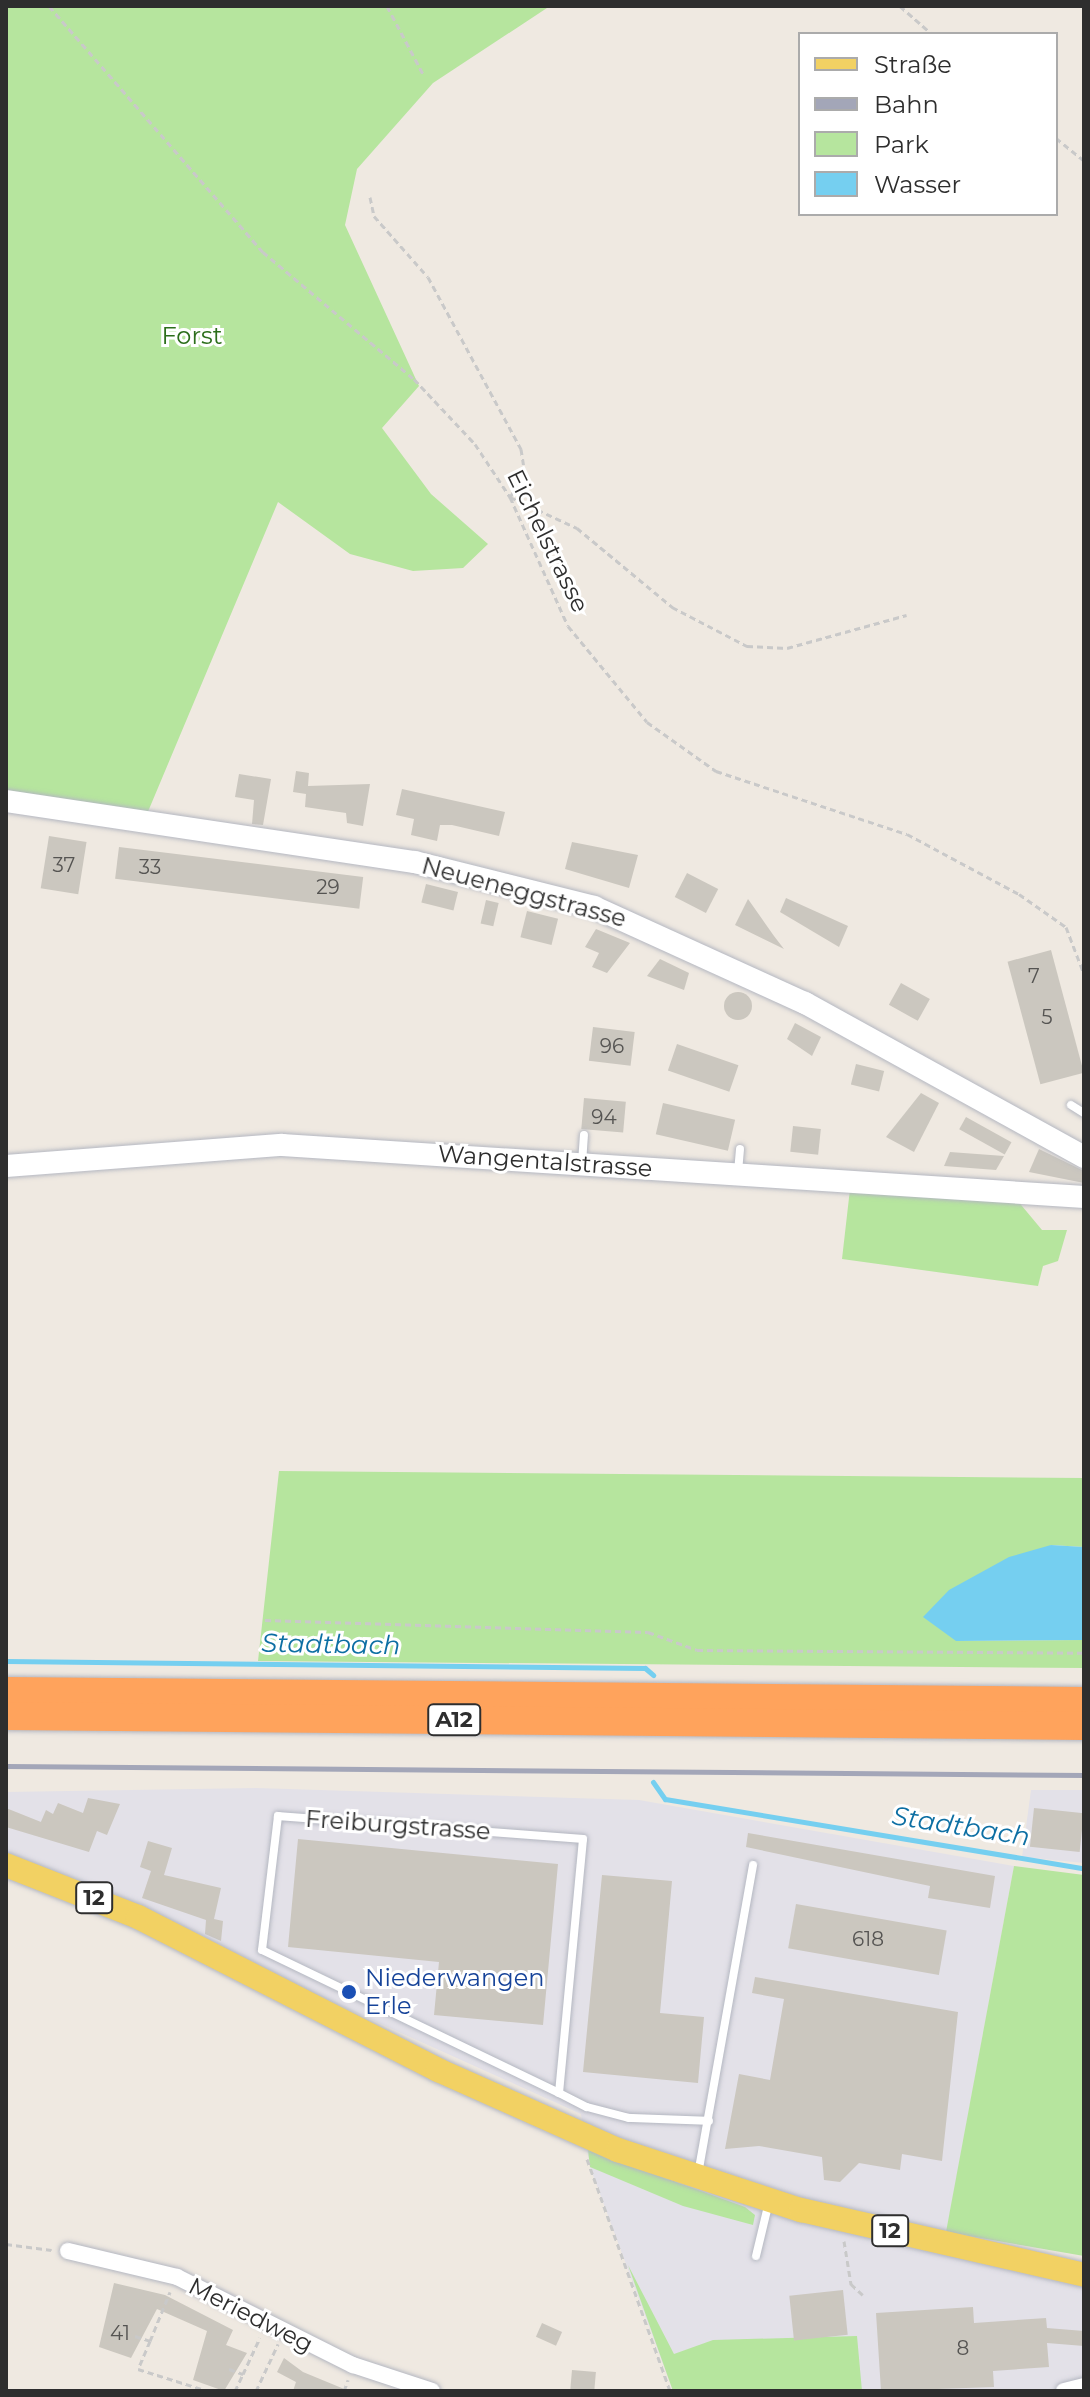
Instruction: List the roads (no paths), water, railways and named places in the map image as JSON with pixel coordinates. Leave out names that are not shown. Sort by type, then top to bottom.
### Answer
[{"type":"highway","name":"A12","points":[[6,1691],[1084,1701]]},
{"type":"highway","name":"A12","points":[[6,1716],[1084,1726]]},
{"type":"main road","name":"12","points":[[6,1865],[138,1917],[582,2135],[697,2179],[770,2201],[1084,2275]]},
{"type":"street","name":"Neueneggstrasse","points":[[6,801],[429,865],[594,907],[805,1003],[1084,1157]]},
{"type":"street","name":"Wangentalstrasse","points":[[6,1166],[282,1145],[1084,1197]]},
{"type":"street","name":"Meriedweg","points":[[68,2251],[177,2277],[284,2333],[432,2391]]},
{"type":"street","points":[[1064,2391],[1084,2386]]},
{"type":"lane","points":[[1071,1105],[1084,1113]]},
{"type":"lane","points":[[582,1164],[584,1135]]},
{"type":"lane","points":[[738,1174],[740,1149]]},
{"type":"lane","name":"Freiburgstrasse","points":[[559,2093],[583,1839],[278,1816],[262,1950],[559,2093],[629,2118],[709,2121]]},
{"type":"lane","points":[[697,2179],[753,1865]]},
{"type":"lane","points":[[756,2256],[770,2201]]},
{"type":"water","points":[[1051,1545],[1084,1547],[1084,1640],[956,1641],[923,1617],[949,1590],[1009,1557]]},
{"type":"waterway","name":"Stadtbach","points":[[6,1661],[645,1668],[653,1675]]},
{"type":"waterway","name":"Stadtbach","points":[[653,1782],[665,1799],[1084,1868]]},
{"type":"railway","points":[[6,1766],[1084,1775]]},
{"type":"place","name":"Niederwangen Erle","points":[[349,1992]]},
{"type":"park label","name":"Forst","points":[[192,336]]}]
